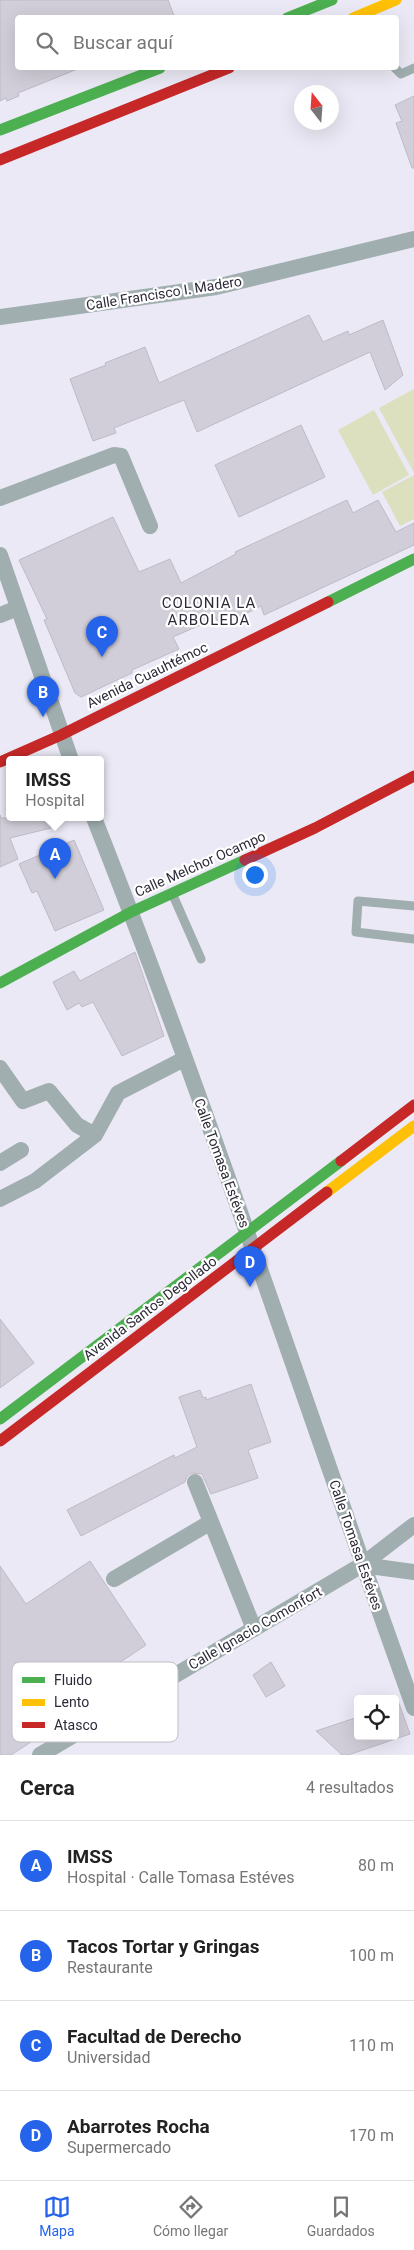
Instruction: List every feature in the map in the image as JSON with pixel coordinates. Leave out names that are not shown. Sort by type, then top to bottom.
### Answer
[{"type":"main road","points":[[294,15],[332,0]]},
{"type":"main road","points":[[375,14],[396,0]]},
{"type":"main road","points":[[0,130],[155,70]]},
{"type":"main road","points":[[0,160],[224,70]]},
{"type":"main road","name":"Avenida Cuauhtémoc","points":[[14,756],[62,735],[414,559]]},
{"type":"main road","name":"Calle Melchor Ocampo","points":[[0,983],[131,912],[315,828],[414,776]]},
{"type":"main road","name":"Avenida Santos Degollado","points":[[0,1419],[414,1105]]},
{"type":"main road","name":"Avenida Santos Degollado","points":[[0,1441],[414,1126]]},
{"type":"street","name":"Calle Francisco I. Madero","points":[[0,317],[216,287],[414,239]]},
{"type":"street","points":[[0,498],[114,454],[121,456],[150,526]]},
{"type":"street","points":[[0,555],[70,756]]},
{"type":"street","points":[[0,615],[18,608]]},
{"type":"street","name":"Calle Tomasa Estéves","points":[[95,821],[131,912],[253,1247],[362,1565],[414,1708]]},
{"type":"street","points":[[0,1199],[35,1181],[95,1135],[118,1093],[184,1059]]},
{"type":"street","points":[[0,1068],[23,1101],[49,1092],[77,1125],[95,1135]]},
{"type":"street","points":[[0,1163],[21,1150]]},
{"type":"street","points":[[195,1482],[254,1628]]},
{"type":"street","points":[[114,1579],[211,1522]]},
{"type":"street","name":"Calle Ignacio Comonfort","points":[[178,1673],[362,1565],[414,1525]]},
{"type":"street","points":[[362,1565],[414,1572]]},
{"type":"street","name":"Calle Ignacio Comonfort","points":[[40,1755],[62,1742]]},
{"type":"lane","points":[[397,70],[400,74],[414,68]]},
{"type":"lane","points":[[172,893],[202,959]]},
{"type":"lane","points":[[414,906],[358,901],[356,932],[414,939]]},
{"type":"green space","points":[[414,389],[414,473],[379,408]]},
{"type":"green space","points":[[374,410],[409,475],[373,495],[338,430]]},
{"type":"green space","points":[[414,475],[414,519],[400,526],[382,492]]},
{"type":"building","points":[[0,0],[168,0],[174,15],[15,15],[15,70],[75,70],[18,93],[19,96],[7,101],[6,98],[0,101]]},
{"type":"building","points":[[414,96],[414,168],[412,168],[396,123],[402,121],[395,105]]},
{"type":"building","points":[[309,315],[323,342],[348,331],[349,335],[383,320],[403,375],[385,390],[370,352],[197,432],[184,400],[114,428],[116,433],[93,441],[70,379],[145,347],[159,383]]},
{"type":"building","points":[[301,425],[325,477],[239,517],[215,465]]},
{"type":"building","points":[[347,500],[353,513],[378,500],[396,532],[414,523],[414,545],[264,615],[261,606],[220,627],[216,618],[173,637],[179,649],[132,670],[132,673],[81,697],[75,693],[44,620],[47,619],[19,560],[113,517],[139,572],[170,559],[181,583],[236,554],[235,552]]},
{"type":"building","points":[[0,815],[1,818],[6,818],[6,821],[48,821],[51,828],[10,838],[18,859],[0,867]]},
{"type":"building","points":[[74,840],[104,910],[55,931],[37,891],[32,893],[19,864]]},
{"type":"building","points":[[135,952],[164,1036],[122,1056],[93,1002],[82,1007],[79,1003],[67,1010],[53,982],[74,971],[80,981]]},
{"type":"building","points":[[0,1319],[34,1363],[0,1388]]},
{"type":"building","points":[[251,1384],[271,1442],[248,1450],[258,1478],[211,1494],[202,1474],[192,1473],[187,1476],[185,1482],[81,1536],[67,1510],[174,1455],[175,1458],[197,1447],[179,1397],[200,1390],[203,1398],[206,1397],[206,1400]]},
{"type":"building","points":[[90,1561],[146,1645],[120,1662],[12,1662],[12,1742],[31,1742],[11,1755],[0,1755],[0,1566],[26,1604]]},
{"type":"building","points":[[271,1662],[285,1686],[266,1697],[253,1675]]},
{"type":"building","points":[[399,1704],[410,1734],[399,1738]]},
{"type":"building","points":[[354,1718],[354,1740],[392,1740],[348,1755],[342,1755],[316,1731]]},
{"type":"traffic: fast","points":[[294,15],[332,0]]},
{"type":"traffic: fast","points":[[0,130],[155,70]]},
{"type":"traffic: fast","points":[[328,602],[414,559]]},
{"type":"traffic: fast","points":[[0,983],[131,912],[245,860]]},
{"type":"traffic: fast","points":[[0,1419],[341,1161]]},
{"type":"traffic: slow","points":[[360,15],[396,0]]},
{"type":"traffic: slow","points":[[327,1192],[414,1126]]},
{"type":"traffic: jam","points":[[0,160],[224,70]]},
{"type":"traffic: jam","points":[[14,756],[61,735],[328,602]]},
{"type":"traffic: jam","points":[[0,762],[6,759]]},
{"type":"traffic: jam","points":[[245,860],[315,828],[414,776]]},
{"type":"traffic: jam","points":[[341,1161],[414,1105]]},
{"type":"traffic: jam","points":[[0,1441],[327,1192]]},
{"type":"place","name":"Facultad de Derecho","points":[[102,657]]},
{"type":"place","name":"Tacos Tortar y Gringas","points":[[43,717]]},
{"type":"place","name":"IMSS","points":[[55,879]]},
{"type":"place","name":"Abarrotes Rocha","points":[[250,1287]]},
{"type":"district","name":"COLONIA LA ARBOLEDA","points":[[209,612]]}]
